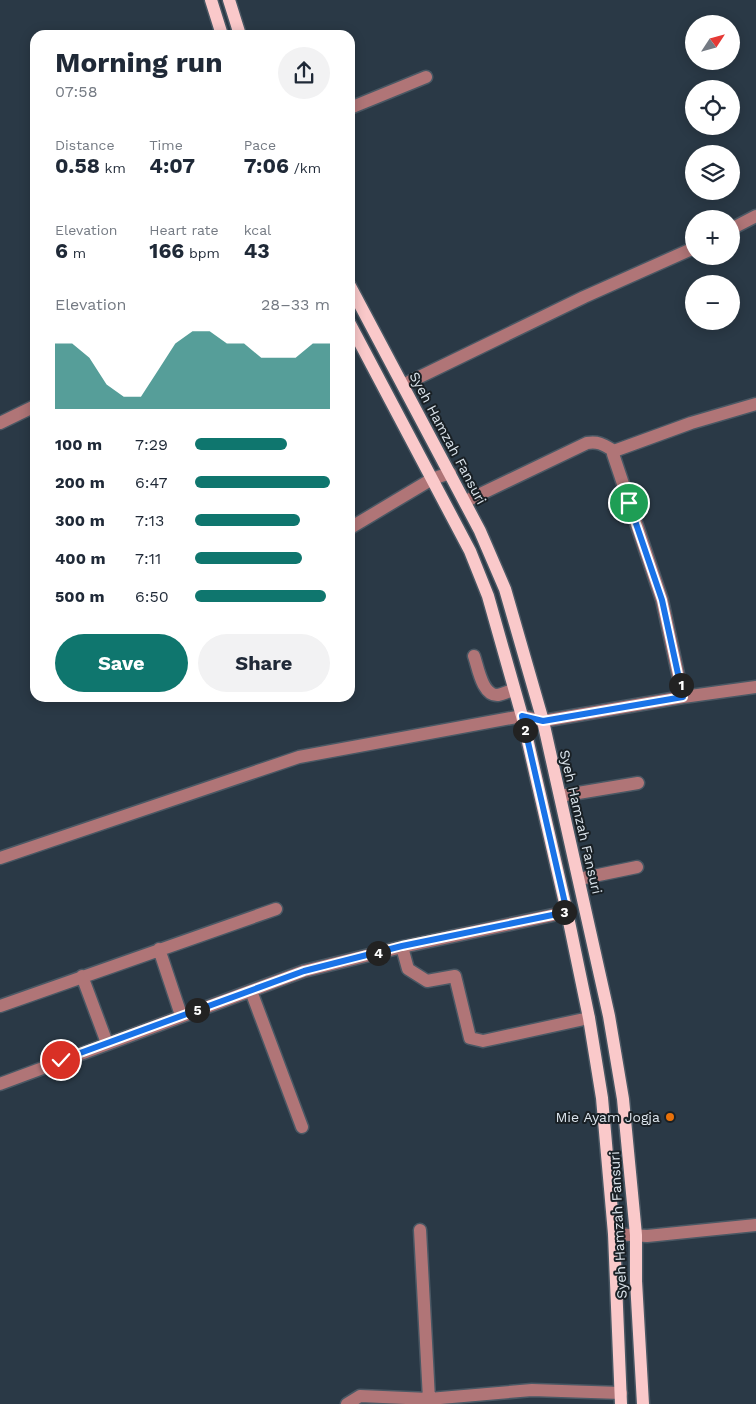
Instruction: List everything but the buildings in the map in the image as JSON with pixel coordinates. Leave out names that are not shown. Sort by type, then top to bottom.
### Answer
[{"type":"main road","points":[[211,0],[220,30]]},
{"type":"main road","points":[[229,0],[238,30]]},
{"type":"main road","name":"Syeh Hamzah Fansuri","points":[[355,295],[466,502],[505,589],[543,721],[609,1016],[624,1099],[636,1235],[636,1281],[643,1404]]},
{"type":"main road","name":"Syeh Hamzah Fansuri","points":[[355,333],[474,560],[488,596],[522,716],[567,912],[589,1018],[602,1098],[614,1234],[621,1396]]},
{"type":"main road","points":[[621,1396],[643,1390]]},
{"type":"street","points":[[355,106],[426,77]]},
{"type":"street","points":[[740,224],[756,216]]},
{"type":"street","points":[[403,385],[584,297],[685,252]]},
{"type":"street","points":[[466,502],[587,443],[597,442],[614,451],[756,404]]},
{"type":"street","points":[[0,423],[30,408]]},
{"type":"street","points":[[614,451],[613,454],[662,600],[683,697]]},
{"type":"street","points":[[355,525],[432,479],[450,473]]},
{"type":"street","points":[[474,656],[485,688],[498,695],[514,690]]},
{"type":"street","points":[[0,858],[299,756],[522,716],[543,721],[683,697],[756,687]]},
{"type":"street","points":[[560,796],[638,783]]},
{"type":"street","points":[[579,879],[637,867]]},
{"type":"street","points":[[0,1006],[276,909]]},
{"type":"street","points":[[0,1084],[304,971],[402,946],[567,912]]},
{"type":"street","points":[[402,946],[408,968],[427,981],[455,976],[470,1038],[483,1041],[589,1018]]},
{"type":"street","points":[[159,949],[182,1015]]},
{"type":"street","points":[[82,976],[107,1043]]},
{"type":"street","points":[[251,991],[302,1128]]},
{"type":"street","points":[[614,1234],[636,1235],[756,1225]]},
{"type":"street","points":[[420,1230],[429,1399]]},
{"type":"street","points":[[347,1404],[360,1396],[429,1399],[532,1390],[621,1396]]},
{"type":"place","name":"Mie Ayam Jogja","points":[[670,1117]]},
{"type":"route","points":[[61,1060],[304,971],[402,946],[567,912],[522,716],[543,721],[683,697],[662,600],[629,503]]}]
